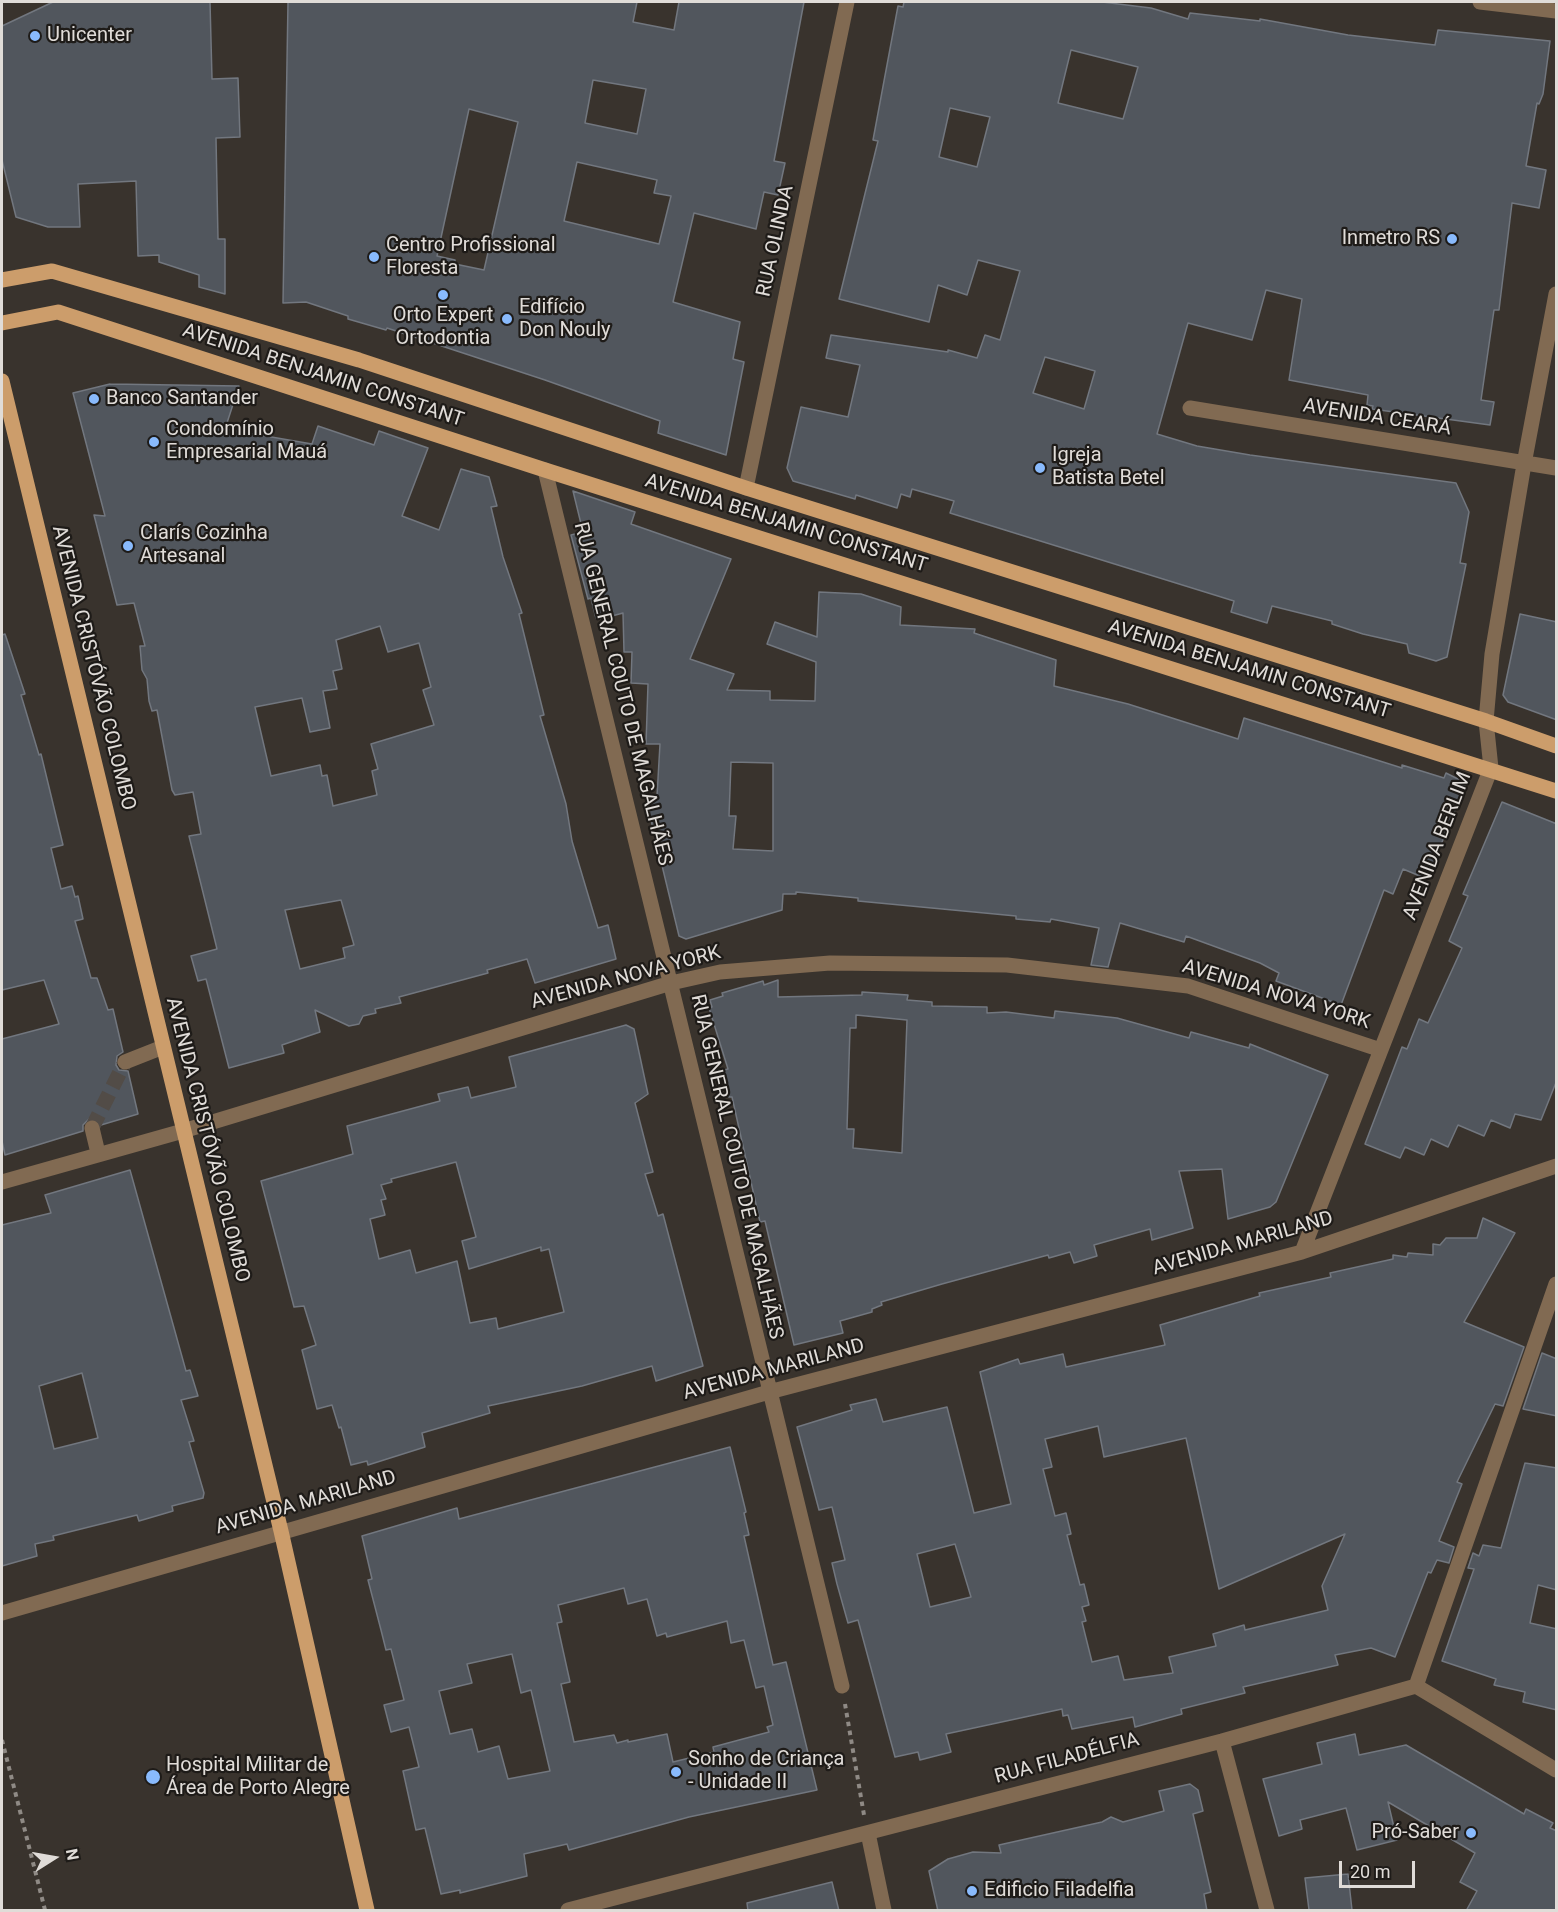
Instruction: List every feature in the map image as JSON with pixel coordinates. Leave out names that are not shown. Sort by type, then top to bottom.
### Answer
[{"type":"main road","name":"AVENIDA BENJAMIN CONSTANT","points":[[2,280],[52,271],[359,360],[746,488],[1486,721],[1557,746]]},
{"type":"main road","name":"AVENIDA BENJAMIN CONSTANT","points":[[2,323],[58,312],[545,470],[1491,768],[1557,791]]},
{"type":"main road","name":"AVENIDA CRISTÓVÃO COLOMBO","points":[[2,381],[281,1531],[367,1911]]},
{"type":"street","name":"RUA OLINDA","points":[[746,488],[847,2]]},
{"type":"street","points":[[1480,2],[1557,11]]},
{"type":"street","name":"AVENIDA BERLIM","points":[[1302,1252],[1491,768],[1486,721],[1492,654],[1524,464],[1557,294]]},
{"type":"street","name":"AVENIDA CEARÁ","points":[[1190,408],[1557,468]]},
{"type":"street","name":"RUA GENERAL COUTO DE MAGALHÃES","points":[[545,470],[671,983],[768,1392],[842,1686]]},
{"type":"street","name":"AVENIDA NOVA YORK","points":[[2,1182],[183,1131],[671,983],[720,972],[830,963],[1007,965],[1188,986],[1381,1050]]},
{"type":"street","points":[[125,1062],[163,1047]]},
{"type":"street","points":[[92,1128],[98,1154]]},
{"type":"street","name":"AVENIDA MARILAND","points":[[2,1613],[768,1392],[1302,1252],[1557,1166]]},
{"type":"street","points":[[1557,1284],[1416,1686],[1557,1770]]},
{"type":"street","name":"RUA FILADÉLFIA","points":[[568,1911],[1222,1740],[1416,1686]]},
{"type":"street","points":[[1222,1740],[1267,1911]]},
{"type":"street","points":[[868,1833],[884,1911]]},
{"type":"path","points":[[842,1686],[868,1833]]},
{"type":"path","points":[[2,1740],[45,1911]]},
{"type":"building","points":[[53,2],[210,2],[212,79],[238,78],[240,137],[216,138],[218,239],[225,239],[225,294],[199,287],[199,275],[159,262],[159,255],[138,256],[136,181],[78,184],[80,227],[48,227],[16,217],[2,160],[2,26]]},
{"type":"building","points":[[288,2],[637,2],[633,22],[674,30],[679,2],[804,2],[774,161],[785,163],[778,195],[764,192],[756,229],[694,213],[673,302],[740,322],[733,359],[744,362],[726,455],[658,433],[660,421],[545,380],[387,328],[386,330],[348,319],[348,316],[306,302],[283,303]],"holes":[[[593,80],[646,89],[637,134],[585,123]],[[469,109],[518,122],[484,270],[455,264],[455,260],[437,256]],[[577,162],[657,180],[654,193],[671,196],[659,244],[564,221]]]},
{"type":"building","points":[[904,2],[1102,2],[1151,8],[1188,19],[1190,13],[1260,21],[1260,19],[1348,35],[1435,45],[1438,30],[1550,41],[1543,94],[1539,104],[1537,103],[1526,166],[1546,170],[1539,208],[1512,203],[1499,310],[1494,310],[1481,400],[1494,402],[1490,425],[1372,409],[1373,406],[1367,405],[1368,395],[1289,380],[1302,299],[1266,290],[1252,340],[1188,323],[1157,434],[1197,446],[1250,455],[1456,483],[1469,512],[1460,563],[1466,564],[1447,657],[1436,661],[1409,653],[1407,644],[1363,634],[1332,624],[1332,621],[1272,606],[1267,623],[1231,612],[1234,601],[950,513],[954,501],[912,489],[910,497],[901,494],[897,508],[856,495],[855,499],[793,481],[787,468],[801,407],[848,417],[860,365],[826,358],[831,335],[948,352],[948,350],[977,358],[985,335],[1000,340],[1020,271],[978,260],[967,295],[938,285],[929,322],[839,299],[878,141],[873,140],[898,6],[903,7]],"holes":[[[1071,50],[1138,67],[1123,119],[1058,103]],[[950,108],[990,117],[977,167],[939,157]],[[1045,357],[1095,371],[1084,409],[1033,393]]]},
{"type":"building","points":[[110,384],[239,386],[225,429],[312,444],[318,426],[374,445],[379,431],[428,448],[402,516],[439,530],[461,469],[489,477],[497,506],[491,507],[503,557],[522,613],[519,614],[544,715],[540,716],[566,804],[572,841],[598,928],[608,925],[616,959],[535,983],[527,959],[487,970],[488,973],[399,997],[401,1003],[375,1009],[376,1013],[363,1016],[359,1024],[349,1026],[315,1010],[320,1032],[282,1045],[284,1053],[229,1068],[206,979],[198,981],[191,956],[217,949],[189,836],[201,834],[193,792],[175,795],[172,790],[157,710],[152,711],[147,679],[142,670],[140,646],[145,646],[134,603],[117,605],[94,515],[105,516],[73,393]],"holes":[[[380,626],[388,652],[419,643],[431,687],[423,690],[434,725],[371,744],[378,769],[372,771],[377,795],[333,806],[327,775],[322,776],[320,765],[271,776],[255,707],[302,698],[310,732],[330,728],[323,691],[337,689],[333,671],[342,669],[336,640]],[[341,900],[354,945],[343,948],[345,958],[300,969],[285,910]]]},
{"type":"building","points":[[573,491],[635,512],[631,524],[731,559],[690,659],[734,674],[727,690],[770,691],[770,700],[815,701],[816,662],[767,644],[775,622],[817,637],[819,592],[861,594],[901,607],[900,625],[975,629],[974,633],[1056,660],[1054,686],[1128,704],[1238,739],[1244,718],[1402,768],[1402,765],[1444,778],[1446,773],[1466,783],[1427,879],[1403,869],[1393,894],[1384,890],[1341,1005],[1276,981],[1279,973],[1260,963],[1186,936],[1184,942],[1120,923],[1108,967],[1091,965],[1099,928],[1051,919],[1050,922],[1016,919],[1016,916],[858,901],[858,898],[796,892],[796,894],[783,894],[782,910],[686,939],[679,936],[645,795],[657,796],[660,744],[646,744],[648,684],[631,683],[632,652],[624,652],[623,613],[601,619],[596,618],[591,598],[588,599],[571,535],[583,532]],"holes":[[[731,762],[773,763],[773,851],[733,849],[736,816],[729,816]]]},
{"type":"building","points":[[1520,614],[1557,622],[1557,720],[1508,702],[1503,695]]},
{"type":"building","points":[[5,634],[25,694],[21,695],[39,755],[41,754],[63,845],[51,848],[61,889],[72,886],[75,897],[78,896],[83,919],[75,921],[91,978],[97,978],[108,1010],[113,1009],[123,1052],[117,1056],[116,1065],[119,1070],[128,1071],[138,1114],[101,1125],[95,1119],[89,1119],[83,1125],[83,1131],[5,1155],[2,1141],[2,1039],[59,1024],[44,980],[2,990],[2,635]]},
{"type":"building","points":[[1502,802],[1557,824],[1557,1080],[1541,1120],[1515,1114],[1510,1128],[1491,1120],[1484,1136],[1458,1125],[1448,1147],[1431,1139],[1424,1155],[1405,1147],[1400,1158],[1365,1144],[1402,1047],[1407,1049],[1419,1019],[1428,1023],[1462,948],[1449,941],[1468,896],[1463,894]]},
{"type":"building","points":[[778,980],[778,997],[862,995],[862,992],[908,995],[907,1000],[932,1002],[932,1006],[987,1007],[987,1013],[1006,1012],[1054,1018],[1055,1011],[1117,1018],[1189,1038],[1191,1032],[1249,1048],[1250,1044],[1328,1075],[1276,1202],[1270,1207],[1228,1219],[1222,1169],[1179,1171],[1193,1228],[1152,1240],[1150,1229],[1094,1245],[1097,1256],[1074,1263],[1070,1252],[1049,1258],[1048,1255],[942,1284],[881,1302],[882,1305],[872,1309],[872,1312],[840,1321],[843,1333],[794,1345],[765,1221],[760,1222],[732,1097],[729,1097],[724,1070],[728,1069],[709,1008],[712,1007],[710,1000],[723,996],[722,993],[763,981],[764,985]],"holes":[[[856,1015],[907,1020],[902,1153],[853,1148],[854,1129],[847,1129],[850,1028],[856,1028]]]},
{"type":"building","points":[[626,1025],[634,1029],[648,1094],[635,1103],[653,1172],[645,1174],[658,1216],[663,1214],[703,1366],[656,1381],[652,1366],[582,1386],[488,1406],[490,1413],[422,1433],[425,1447],[368,1465],[367,1461],[351,1465],[341,1427],[339,1428],[332,1405],[317,1409],[302,1350],[316,1345],[304,1306],[294,1307],[261,1181],[353,1154],[347,1126],[440,1101],[438,1094],[468,1087],[471,1098],[516,1087],[509,1057]],"holes":[[[456,1162],[476,1237],[462,1241],[469,1269],[541,1247],[541,1251],[549,1249],[564,1312],[498,1329],[496,1318],[470,1323],[457,1261],[416,1273],[410,1250],[379,1259],[370,1219],[385,1215],[381,1200],[386,1199],[381,1185],[392,1182],[391,1179]]]},
{"type":"building","points":[[130,1170],[186,1371],[190,1370],[198,1396],[181,1400],[194,1441],[189,1442],[204,1493],[203,1498],[172,1506],[173,1511],[139,1521],[137,1515],[53,1536],[54,1540],[35,1544],[37,1556],[2,1566],[2,1225],[51,1213],[45,1195]],"holes":[[[82,1373],[98,1438],[54,1449],[39,1386]]]},
{"type":"building","points":[[1483,1218],[1515,1233],[1464,1322],[1524,1347],[1503,1406],[1495,1404],[1457,1482],[1462,1484],[1439,1541],[1454,1547],[1449,1563],[1437,1560],[1431,1573],[1428,1572],[1395,1657],[1371,1648],[1335,1655],[1338,1665],[1243,1687],[1245,1693],[1181,1709],[1182,1714],[1135,1727],[1133,1717],[1072,1729],[1068,1715],[1063,1716],[1062,1709],[946,1734],[951,1752],[920,1760],[918,1752],[895,1757],[858,1620],[848,1623],[837,1584],[832,1563],[845,1560],[832,1507],[819,1510],[797,1427],[852,1410],[850,1405],[876,1399],[883,1422],[947,1407],[974,1513],[1011,1504],[980,1372],[1018,1359],[1020,1364],[1063,1354],[1066,1367],[1165,1345],[1160,1325],[1260,1296],[1259,1293],[1331,1277],[1330,1273],[1393,1259],[1393,1255],[1407,1257],[1408,1253],[1433,1255],[1433,1244],[1440,1245],[1446,1238],[1477,1238]],"holes":[[[1098,1426],[1104,1457],[1186,1438],[1219,1589],[1345,1534],[1322,1586],[1328,1610],[1245,1630],[1244,1625],[1213,1634],[1216,1646],[1169,1657],[1173,1673],[1124,1680],[1118,1656],[1092,1662],[1082,1622],[1086,1621],[1082,1607],[1089,1605],[1084,1584],[1080,1585],[1067,1535],[1071,1534],[1066,1513],[1055,1516],[1043,1469],[1052,1467],[1045,1439]],[[955,1544],[971,1597],[930,1607],[917,1554]]]},
{"type":"building","points":[[1542,1353],[1557,1359],[1557,1416],[1523,1409]]},
{"type":"building","points":[[730,1447],[746,1512],[744,1513],[749,1535],[744,1536],[773,1665],[786,1662],[817,1790],[689,1817],[569,1850],[567,1844],[524,1854],[527,1876],[460,1893],[460,1890],[441,1894],[425,1828],[416,1830],[403,1771],[419,1767],[409,1727],[391,1732],[384,1705],[404,1700],[391,1649],[386,1650],[368,1580],[372,1579],[362,1536],[457,1508],[459,1519]],"holes":[[[624,1588],[628,1604],[647,1599],[657,1636],[666,1633],[667,1637],[727,1621],[731,1643],[744,1640],[756,1688],[764,1686],[773,1725],[767,1727],[769,1732],[713,1747],[714,1752],[673,1762],[667,1734],[617,1743],[614,1735],[574,1742],[561,1684],[570,1682],[557,1623],[562,1622],[558,1605]],[[512,1654],[521,1693],[531,1690],[550,1771],[508,1779],[499,1746],[478,1752],[472,1729],[450,1734],[439,1691],[472,1683],[467,1664]]]},
{"type":"building","points":[[1525,1463],[1557,1468],[1557,1590],[1538,1585],[1530,1623],[1557,1629],[1557,1710],[1523,1702],[1525,1692],[1494,1685],[1496,1679],[1442,1661],[1474,1569],[1468,1568],[1473,1553],[1479,1556],[1483,1545],[1501,1548]]},
{"type":"building","points":[[1355,1734],[1359,1755],[1406,1745],[1524,1814],[1526,1809],[1553,1823],[1550,1828],[1557,1831],[1557,1911],[1466,1911],[1477,1891],[1460,1882],[1475,1853],[1388,1802],[1397,1840],[1357,1850],[1346,1808],[1300,1820],[1302,1829],[1279,1836],[1263,1779],[1322,1764],[1317,1743]]},
{"type":"building","points":[[1190,1784],[1198,1790],[1203,1811],[1193,1814],[1211,1892],[1204,1894],[1207,1911],[938,1911],[929,1871],[948,1859],[973,1852],[1001,1853],[999,1845],[1102,1822],[1111,1817],[1123,1822],[1164,1811],[1159,1791]]},
{"type":"building","points":[[1348,1874],[1352,1910],[1309,1910],[1305,1878]]},
{"type":"building","points":[[832,1882],[839,1911],[748,1911],[747,1903]]},
{"type":"tunnel","points":[[92,1128],[125,1062]]},
{"type":"place","name":"Unicenter","points":[[35,36]]},
{"type":"place","name":"Inmetro RS","points":[[1452,239]]},
{"type":"place","name":"Centro Profissional Floresta","points":[[374,257]]},
{"type":"place","name":"Orto Expert Ortodontia","points":[[443,295]]},
{"type":"place","name":"Edifício Don Nouly","points":[[507,319]]},
{"type":"place","name":"Banco Santander","points":[[94,399]]},
{"type":"place","name":"Condomínio Empresarial Mauá","points":[[154,442]]},
{"type":"place","name":"Igreja Batista Betel","points":[[1040,468]]},
{"type":"place","name":"Clarís Cozinha Artesanal","points":[[128,546]]},
{"type":"place","name":"Sonho de Criança - Unidade II","points":[[676,1772]]},
{"type":"place","name":"Hospital Militar de Área de Porto Alegre","points":[[153,1777]]},
{"type":"place","name":"Pró-Saber","points":[[1471,1833]]},
{"type":"place","name":"Edificio Filadelfia","points":[[972,1891]]}]
